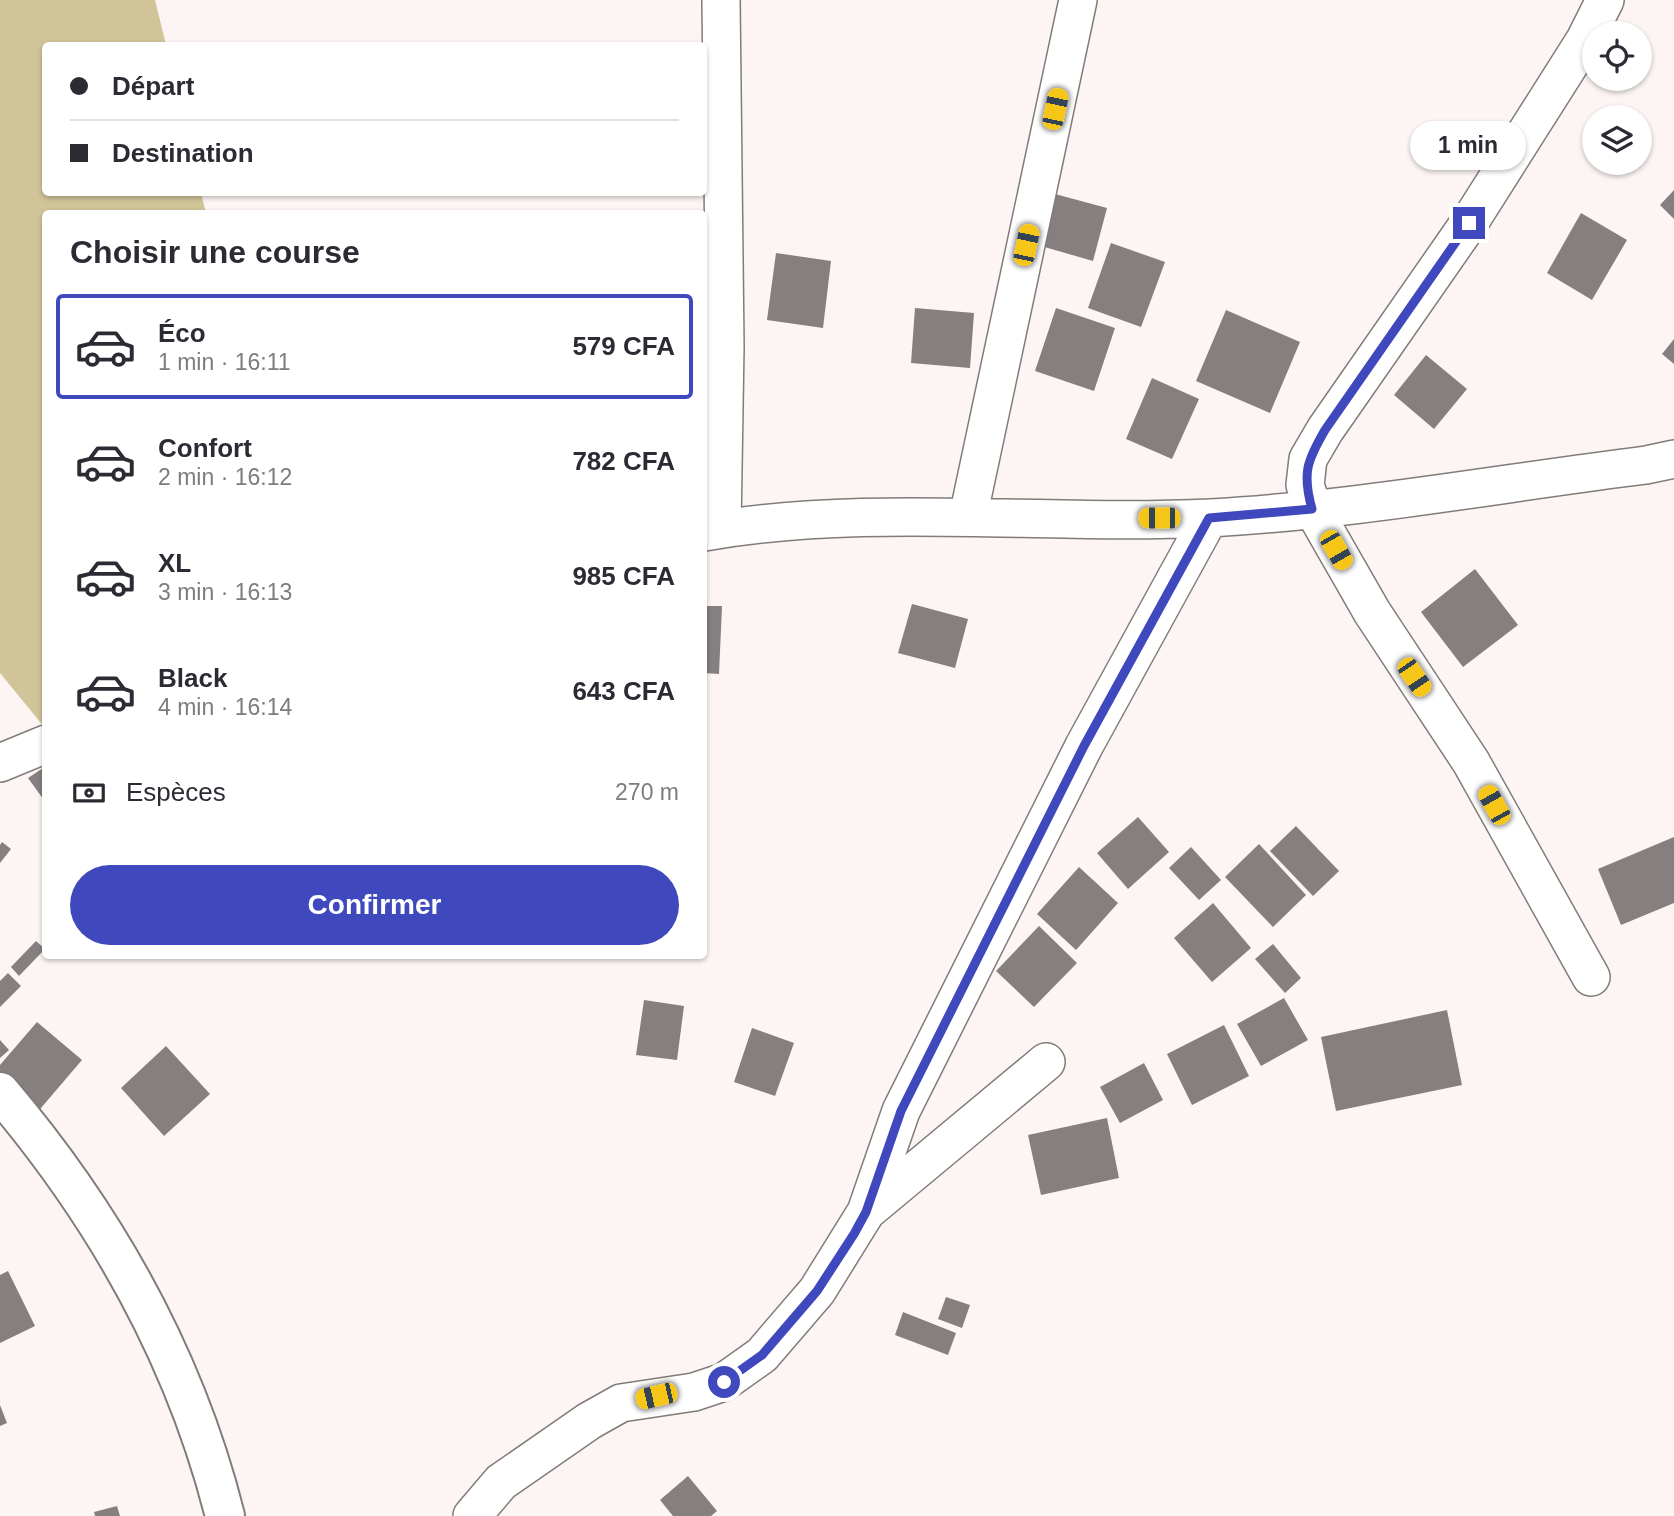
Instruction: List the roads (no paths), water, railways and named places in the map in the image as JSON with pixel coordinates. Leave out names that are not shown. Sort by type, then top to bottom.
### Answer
[{"type":"street","points":[[721,0],[725,346],[713,531],[837,521],[968,517],[1209,518],[1312,509],[1646,465],[1674,458]]},
{"type":"street","points":[[968,517],[1078,0]]},
{"type":"street","points":[[1591,976],[1471,762],[1372,612],[1312,509],[1305,485],[1308,459],[1314,449],[1469,223],[1585,40],[1605,0]]},
{"type":"street","points":[[472,1516],[501,1482],[589,1421],[621,1404],[694,1392],[724,1382],[762,1355],[817,1291],[866,1212],[901,1111],[1084,746],[1209,518]]},
{"type":"street","points":[[0,762],[42,746]]},
{"type":"street","points":[[866,1212],[1046,1062]]},
{"type":"street","points":[[0,1092],[82,1202],[137,1286],[186,1389],[225,1516]]}]
